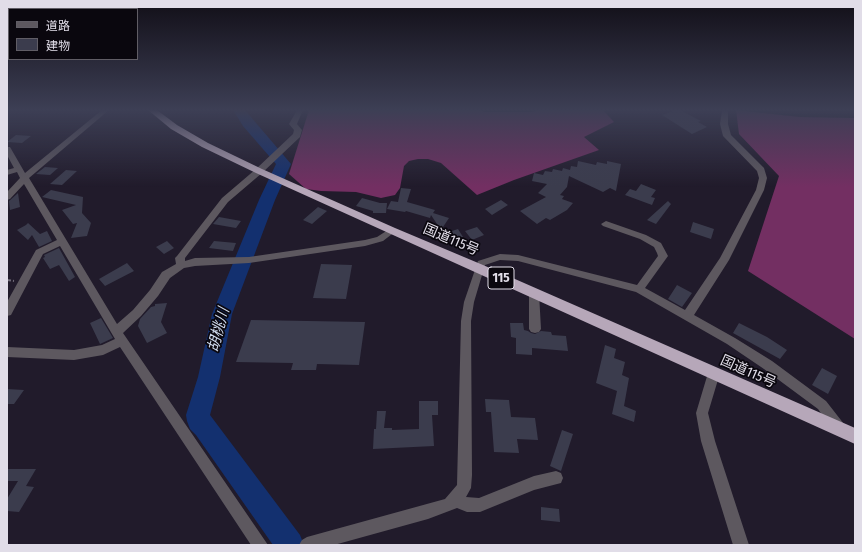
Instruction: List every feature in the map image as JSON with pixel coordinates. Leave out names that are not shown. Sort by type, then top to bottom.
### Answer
[{"type":"highway","name":"国道115号","points":[[189,136],[206,146],[259,171],[391,231],[479,268],[855,436]]},
{"type":"street","points":[[7,197],[22,173],[72,136]]},
{"type":"street","points":[[181,265],[180,258],[224,200],[259,171],[296,136]]},
{"type":"street","points":[[687,316],[724,260],[760,190],[763,178],[761,170],[727,136]]},
{"type":"street","points":[[7,149],[61,242],[119,337],[260,545]]},
{"type":"street","points":[[7,173],[22,173]]},
{"type":"street","points":[[606,224],[643,237],[658,245],[663,256],[639,289]]},
{"type":"street","points":[[7,352],[74,355],[103,350],[119,337],[154,293],[166,275],[181,265],[195,262],[249,260],[365,243],[380,239],[391,231]]},
{"type":"street","points":[[7,312],[38,254],[61,242]]},
{"type":"street","points":[[307,545],[428,512],[449,504],[455,500],[464,488],[466,321],[469,302],[481,262],[500,257],[510,257],[639,289],[731,341],[768,365],[822,405],[840,429]]},
{"type":"street","points":[[534,293],[535,329]]},
{"type":"street","points":[[714,373],[702,413],[708,441],[741,545]]},
{"type":"street","points":[[455,500],[467,505],[480,505],[489,500],[534,483],[556,478]]},
{"type":"shaded area","points":[[301,136],[586,136],[584,137],[599,150],[514,180],[477,195],[441,163],[428,159],[409,161],[404,166],[400,188],[395,195],[381,198],[356,192],[306,189],[289,174]]},
{"type":"shaded area","points":[[741,136],[855,136],[855,339],[748,271],[779,176]]},
{"type":"building","points":[[15,136],[31,136],[22,143],[7,142]]},
{"type":"building","points":[[578,161],[596,165],[597,162],[607,164],[607,161],[621,164],[616,191],[610,188],[603,192],[569,176],[567,187],[560,195],[564,196],[562,199],[573,203],[567,210],[550,220],[546,218],[537,224],[520,211],[546,197],[538,193],[547,184],[532,181],[534,173],[543,175],[545,171],[552,172],[553,169],[562,171],[563,168],[570,170],[571,166],[577,167]]},
{"type":"building","points":[[45,167],[58,168],[50,175],[36,174]]},
{"type":"building","points":[[66,170],[77,171],[62,185],[50,184]]},
{"type":"building","points":[[641,184],[656,190],[651,197],[655,198],[652,205],[625,195],[630,189],[636,191]]},
{"type":"building","points":[[401,188],[411,189],[407,202],[435,210],[433,213],[449,218],[441,230],[431,215],[430,218],[406,211],[387,209],[391,201],[398,202]]},
{"type":"building","points":[[51,190],[83,197],[82,213],[91,223],[87,236],[71,238],[77,223],[73,224],[62,210],[76,205],[42,197]]},
{"type":"building","points":[[18,193],[20,207],[10,210],[9,201]]},
{"type":"building","points":[[362,198],[380,203],[387,203],[386,213],[373,213],[373,211],[356,206]]},
{"type":"building","points":[[501,200],[508,205],[492,215],[485,209]]},
{"type":"building","points":[[668,201],[671,204],[656,224],[647,220]]},
{"type":"building","points":[[318,207],[327,211],[312,224],[303,220]]},
{"type":"building","points":[[219,217],[241,221],[236,228],[213,224]]},
{"type":"building","points":[[693,222],[714,229],[711,239],[690,232]]},
{"type":"building","points":[[28,223],[40,234],[47,231],[52,241],[39,247],[32,235],[28,240],[17,230]]},
{"type":"building","points":[[477,227],[484,235],[472,240],[465,231]]},
{"type":"building","points":[[458,229],[463,237],[447,241],[443,234]]},
{"type":"building","points":[[167,241],[174,248],[164,254],[156,247]]},
{"type":"building","points":[[214,241],[236,243],[233,251],[209,248]]},
{"type":"building","points":[[59,248],[75,277],[69,281],[59,265],[50,269],[43,258],[45,257],[44,255]]},
{"type":"building","points":[[127,263],[134,271],[105,286],[99,279]]},
{"type":"building","points":[[321,264],[352,265],[346,299],[313,298]]},
{"type":"building","points":[[677,285],[692,293],[682,307],[668,299]]},
{"type":"building","points":[[167,303],[161,322],[167,333],[147,343],[138,326],[140,319],[151,307],[155,306],[155,304]]},
{"type":"building","points":[[101,318],[113,338],[100,344],[90,323]]},
{"type":"building","points":[[251,320],[365,322],[359,365],[317,364],[316,370],[291,370],[293,363],[236,362]]},
{"type":"building","points":[[510,323],[523,323],[524,330],[535,334],[541,331],[551,332],[552,335],[566,336],[568,351],[532,348],[532,355],[516,354],[516,338],[511,337]]},
{"type":"building","points":[[739,323],[767,337],[787,350],[780,359],[733,333]]},
{"type":"building","points":[[605,345],[616,349],[614,358],[625,362],[622,375],[629,378],[624,406],[636,411],[634,422],[612,414],[617,391],[596,383]]},
{"type":"building","points":[[822,368],[837,376],[828,394],[812,385]]},
{"type":"building","points":[[7,389],[24,390],[14,404],[7,404]]},
{"type":"building","points":[[485,399],[509,400],[511,417],[535,418],[538,440],[517,439],[519,453],[494,452],[491,412],[486,412]]},
{"type":"building","points":[[419,401],[438,401],[438,415],[432,415],[434,446],[373,449],[377,411],[386,411],[384,428],[392,428],[392,430],[419,429]]},
{"type":"building","points":[[562,430],[573,434],[561,471],[550,466]]},
{"type":"building","points":[[7,469],[36,469],[26,486],[34,487],[19,512],[7,511],[7,499],[18,481],[7,481]]},
{"type":"building","points":[[541,507],[559,509],[560,522],[541,520]]},
{"type":"waterway","name":"胡桃川","points":[[260,136],[284,164],[267,200],[222,314],[209,377],[198,415],[199,421],[205,427],[290,545]]}]
